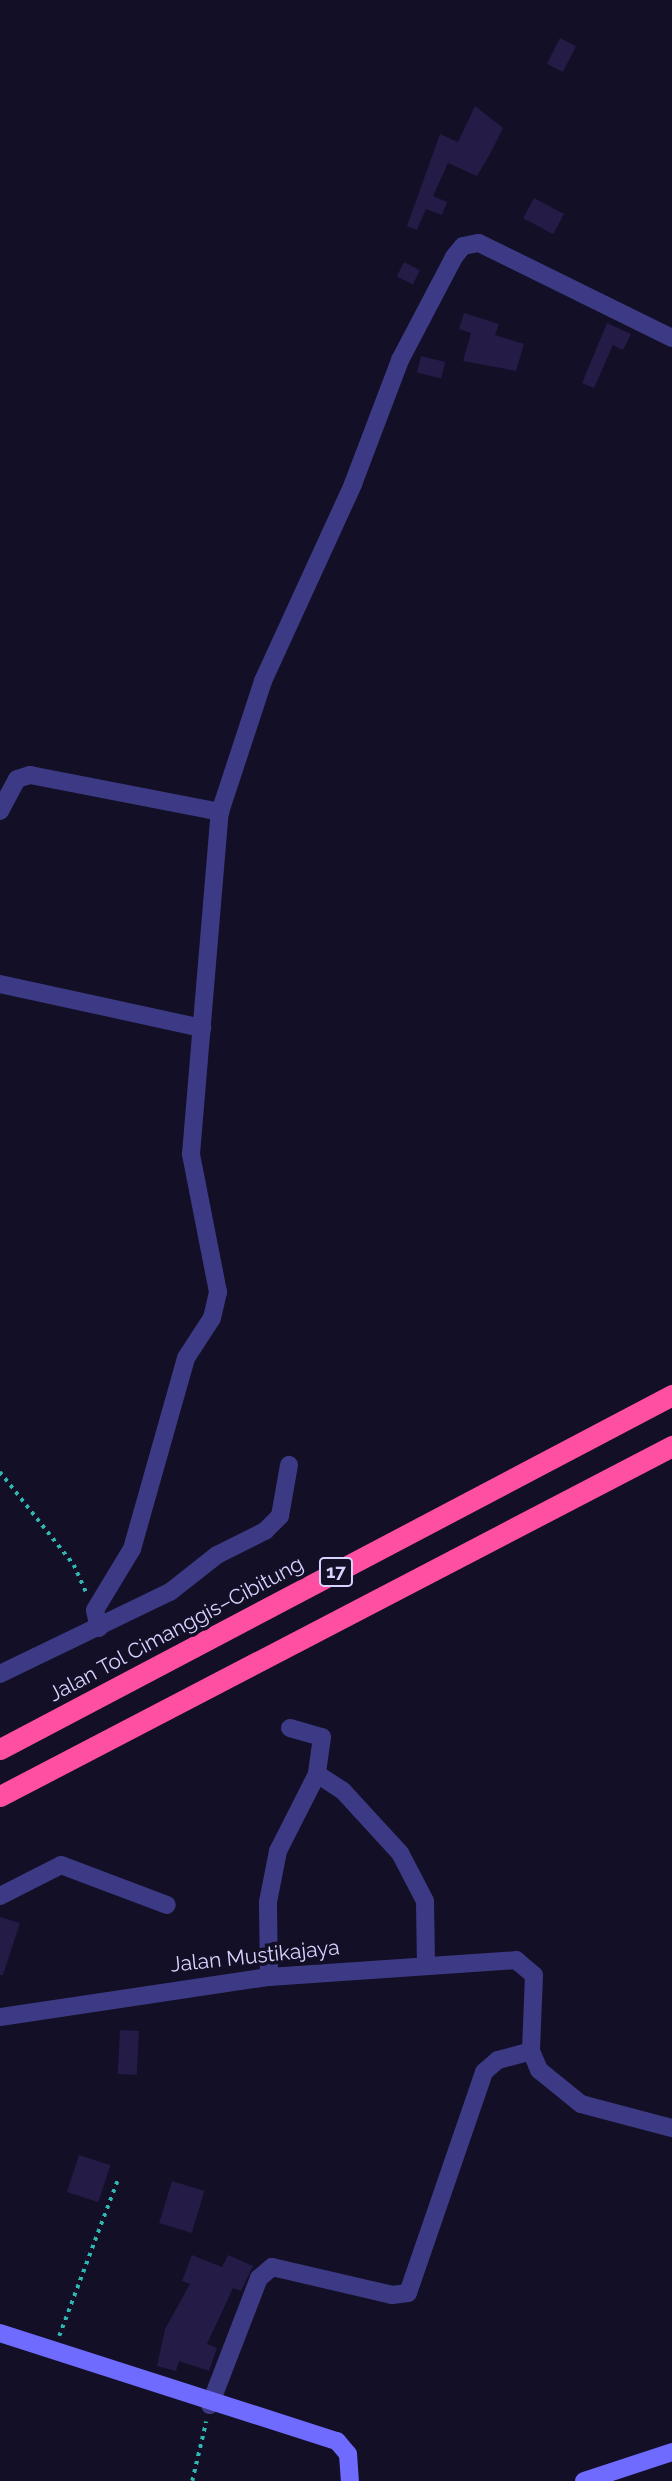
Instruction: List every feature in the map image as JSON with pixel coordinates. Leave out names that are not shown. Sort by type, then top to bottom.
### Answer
[{"type":"highway","name":"Jalan Tol Cimanggis–Cibitung","points":[[0,1749],[672,1395]]},
{"type":"highway","name":"17","points":[[0,1796],[672,1446]]},
{"type":"street","points":[[99,1628],[94,1609],[132,1549],[186,1358],[212,1318],[218,1292],[191,1173],[220,813],[263,681],[353,484],[400,360],[463,246],[479,243],[535,265],[672,338]]},
{"type":"street","points":[[0,811],[17,779],[30,775],[220,813]]},
{"type":"street","points":[[0,984],[202,1028]]},
{"type":"street","points":[[0,1674],[170,1592],[217,1555],[275,1523],[289,1465]]},
{"type":"street","points":[[269,1977],[268,1902],[278,1851],[317,1774],[322,1737],[290,1728]]},
{"type":"street","points":[[317,1774],[343,1791],[400,1853],[425,1901],[426,1962]]},
{"type":"street","points":[[0,1896],[61,1865],[166,1905]]},
{"type":"street","name":"Jalan Mustikajaya","points":[[0,2017],[269,1977],[426,1962],[516,1960],[534,1975],[531,2051]]},
{"type":"street","points":[[210,2405],[259,2278],[272,2267],[392,2295],[408,2293],[484,2072],[498,2060],[531,2051],[545,2076],[581,2104],[672,2128]]},
{"type":"street","points":[[0,2333],[210,2405],[337,2441],[348,2454],[350,2481]]},
{"type":"street","points":[[584,2481],[672,2452]]},
{"type":"path","points":[[0,1472],[74,1565],[94,1609]]},
{"type":"path","points":[[53,2351],[118,2179]]},
{"type":"path","points":[[192,2481],[210,2405]]},
{"type":"building","points":[[560,38],[576,46],[563,72],[547,64]]},
{"type":"building","points":[[475,106],[503,128],[490,154],[477,176],[448,163],[433,196],[447,202],[442,215],[426,209],[417,230],[407,226],[440,134],[458,142]]},
{"type":"building","points":[[534,198],[564,214],[553,234],[523,218]]},
{"type":"building","points":[[404,262],[420,270],[413,284],[397,276]]},
{"type":"building","points":[[464,313],[499,324],[495,335],[524,344],[516,371],[463,361],[471,333],[459,329]]},
{"type":"building","points":[[607,323],[631,334],[623,350],[613,345],[594,388],[582,383]]},
{"type":"building","points":[[421,356],[445,362],[441,379],[417,372]]},
{"type":"building","points":[[0,1917],[20,1923],[3,1975],[0,1975]]},
{"type":"building","points":[[120,2030],[139,2031],[137,2075],[118,2074]]},
{"type":"building","points":[[79,2155],[110,2165],[98,2202],[67,2192]]},
{"type":"building","points":[[172,2181],[205,2191],[192,2233],[159,2223]]},
{"type":"building","points":[[192,2255],[222,2267],[228,2255],[253,2266],[241,2291],[233,2288],[207,2344],[217,2348],[209,2371],[179,2361],[176,2371],[157,2366],[165,2329],[190,2284],[182,2281]]}]
